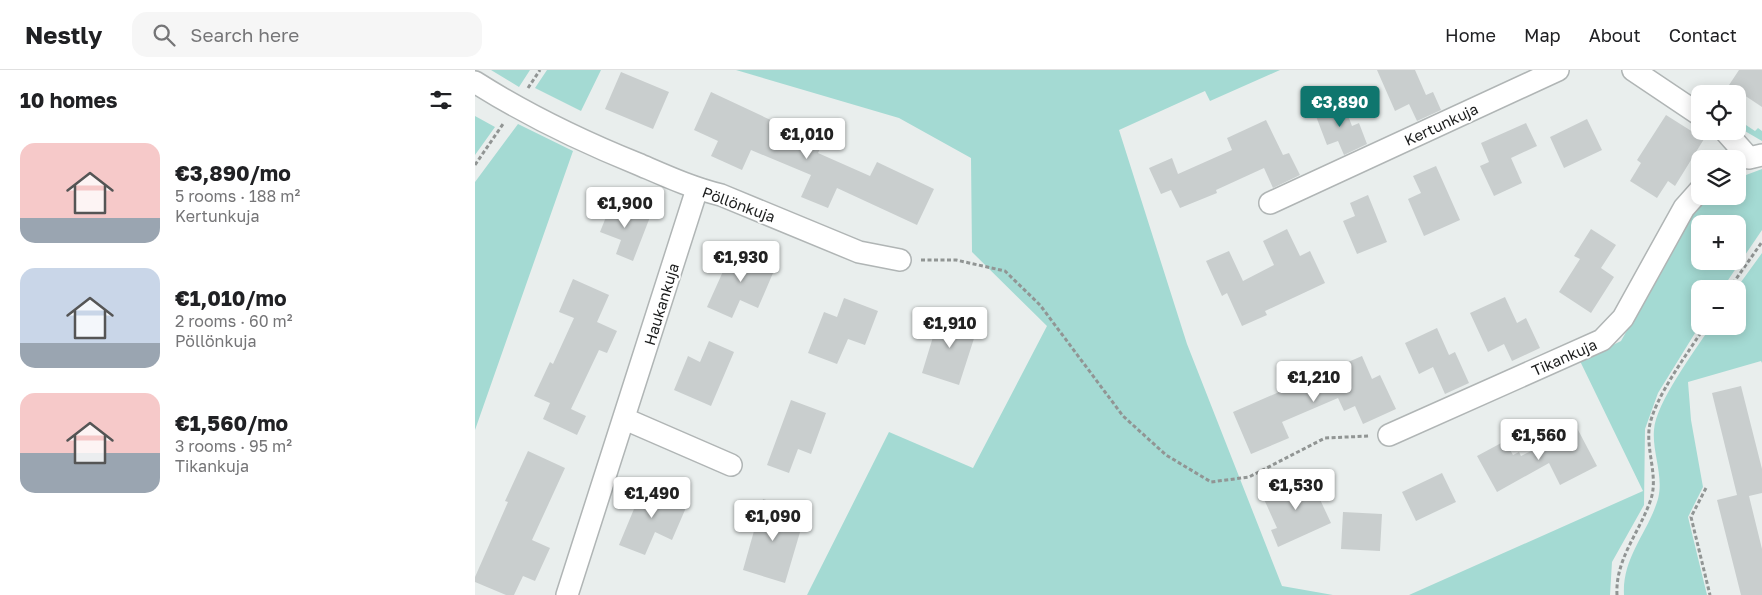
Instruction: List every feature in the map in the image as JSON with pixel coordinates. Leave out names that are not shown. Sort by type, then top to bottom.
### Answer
[{"type":"street","name":"Kertunkuja","points":[[1270,203],[1558,70]]},
{"type":"street","points":[[1633,70],[1691,109]]},
{"type":"street","name":"Pöllönkuja","points":[[475,82],[515,107],[579,140],[697,189],[721,195],[859,252],[900,260]]},
{"type":"street","points":[[1733,140],[1749,159]]},
{"type":"street","name":"Haukankuja","points":[[567,595],[625,419],[697,189]]},
{"type":"street","name":"Tikankuja","points":[[1389,435],[1602,340],[1623,318],[1684,208],[1691,200]]},
{"type":"street","points":[[625,419],[731,465]]},
{"type":"path","points":[[1735,280],[1762,242]]},
{"type":"path","points":[[900,260],[956,260],[1005,271],[1041,305],[1123,416],[1166,455],[1211,482],[1249,477],[1325,438],[1389,435]]},
{"type":"path","points":[[1617,595],[1616,578],[1621,562],[1652,496],[1649,431],[1653,418],[1671,380],[1699,335]]},
{"type":"path","points":[[1706,488],[1691,517],[1710,595]]},
{"type":"shaded area","points":[[491,70],[530,70],[519,87]]},
{"type":"shaded area","points":[[547,70],[601,70],[581,111],[535,88]]},
{"type":"shaded area","points":[[736,70],[1280,70],[1210,101],[1205,91],[1119,130],[1187,344],[1282,586],[1333,595],[807,595],[889,432],[973,468],[1047,326],[972,252],[971,158],[899,118]]},
{"type":"shaded area","points":[[475,116],[495,127],[475,155]]},
{"type":"shaded area","points":[[518,124],[573,151],[475,430],[475,182]]},
{"type":"shaded area","points":[[1746,125],[1755,131],[1758,128],[1762,131],[1762,141],[1746,132]]},
{"type":"shaded area","points":[[1762,169],[1762,230],[1746,254],[1746,215],[1692,215],[1700,205],[1746,205],[1746,175]]},
{"type":"shaded area","points":[[1691,217],[1691,270],[1735,270],[1728,280],[1691,280],[1691,335],[1694,335],[1658,393],[1645,429],[1644,505],[1612,562],[1610,595],[1409,595],[1643,491],[1580,361],[1621,341]]},
{"type":"shaded area","points":[[1762,253],[1762,363],[1761,361],[1688,382],[1691,420],[1703,487],[1688,517],[1707,595],[1624,595],[1624,581],[1631,557],[1658,499],[1660,482],[1654,430],[1661,405],[1705,335],[1746,335],[1746,280],[1742,280]]},
{"type":"building","points":[[1377,70],[1415,70],[1426,95],[1433,92],[1441,110],[1417,121],[1409,104],[1395,111]]},
{"type":"building","points":[[1739,70],[1762,70],[1762,107],[1746,96],[1746,85],[1729,85]]},
{"type":"building","points":[[621,72],[669,92],[653,129],[605,109]]},
{"type":"building","points":[[711,92],[792,130],[796,122],[826,135],[818,153],[870,176],[877,162],[934,189],[917,225],[837,188],[828,208],[801,197],[811,175],[751,150],[742,170],[711,156],[718,141],[694,130]]},
{"type":"building","points":[[1342,100],[1352,126],[1359,123],[1367,144],[1344,155],[1338,141],[1327,145],[1314,111]]},
{"type":"building","points":[[1666,115],[1691,131],[1691,140],[1703,140],[1697,150],[1691,150],[1691,160],[1675,186],[1668,181],[1657,198],[1630,181],[1641,163],[1637,160]]},
{"type":"building","points":[[1587,119],[1602,150],[1564,168],[1550,137]]},
{"type":"building","points":[[1266,120],[1283,155],[1289,153],[1300,175],[1273,188],[1264,168],[1216,190],[1217,193],[1180,208],[1171,190],[1161,194],[1149,168],[1172,158],[1178,174],[1232,150],[1227,138]]},
{"type":"building","points":[[1526,123],[1537,146],[1511,158],[1522,183],[1494,196],[1480,166],[1489,162],[1481,143]]},
{"type":"building","points":[[1436,166],[1460,220],[1424,236],[1408,199],[1421,193],[1413,176]]},
{"type":"building","points":[[1368,195],[1387,242],[1357,254],[1343,221],[1355,216],[1350,203]]},
{"type":"building","points":[[612,202],[650,217],[633,261],[616,254],[621,240],[600,232]]},
{"type":"building","points":[[1287,229],[1300,256],[1310,251],[1325,283],[1265,311],[1267,315],[1242,326],[1227,293],[1222,296],[1206,261],[1229,251],[1243,281],[1274,265],[1263,241]]},
{"type":"building","points":[[1591,229],[1616,245],[1601,268],[1614,277],[1591,313],[1559,292],[1580,259],[1574,256]]},
{"type":"building","points":[[734,247],[776,266],[758,308],[740,300],[732,318],[707,307]]},
{"type":"building","points":[[573,279],[609,295],[597,322],[617,331],[607,353],[599,350],[571,409],[586,416],[577,435],[543,419],[550,403],[534,396],[550,362],[553,364],[574,318],[559,312]]},
{"type":"building","points":[[1505,297],[1517,323],[1526,318],[1540,348],[1512,361],[1504,344],[1488,352],[1470,313]]},
{"type":"building","points":[[844,298],[878,311],[865,345],[848,339],[837,364],[808,353],[824,312],[837,317]]},
{"type":"building","points":[[940,314],[978,326],[959,385],[922,373]]},
{"type":"building","points":[[1437,328],[1449,355],[1455,352],[1469,383],[1445,394],[1433,367],[1419,374],[1405,343]]},
{"type":"building","points":[[709,341],[734,352],[711,406],[674,390],[688,356],[700,362]]},
{"type":"building","points":[[1362,356],[1372,379],[1380,375],[1396,409],[1363,424],[1355,406],[1344,411],[1338,398],[1282,422],[1289,438],[1251,454],[1233,412]]},
{"type":"building","points":[[1741,386],[1762,469],[1762,493],[1749,496],[1762,549],[1762,595],[1741,595],[1717,500],[1737,495],[1712,393]]},
{"type":"building","points":[[791,400],[826,413],[811,454],[798,449],[789,473],[767,465]]},
{"type":"building","points":[[1577,428],[1597,466],[1560,485],[1549,463],[1497,492],[1477,456],[1505,441],[1513,455],[1519,452],[1521,456]]},
{"type":"building","points":[[528,451],[565,468],[532,540],[550,548],[535,581],[523,576],[514,595],[506,595],[475,582],[475,577],[508,502],[505,501]]},
{"type":"building","points":[[1442,473],[1456,502],[1416,521],[1402,492]]},
{"type":"building","points":[[1309,476],[1331,523],[1278,547],[1271,530],[1277,528],[1263,497]]},
{"type":"building","points":[[644,485],[688,503],[672,540],[655,532],[645,555],[619,545]]},
{"type":"building","points":[[763,499],[789,507],[786,517],[803,522],[785,583],[743,570]]},
{"type":"building","points":[[1343,512],[1382,514],[1380,551],[1341,549]]}]
